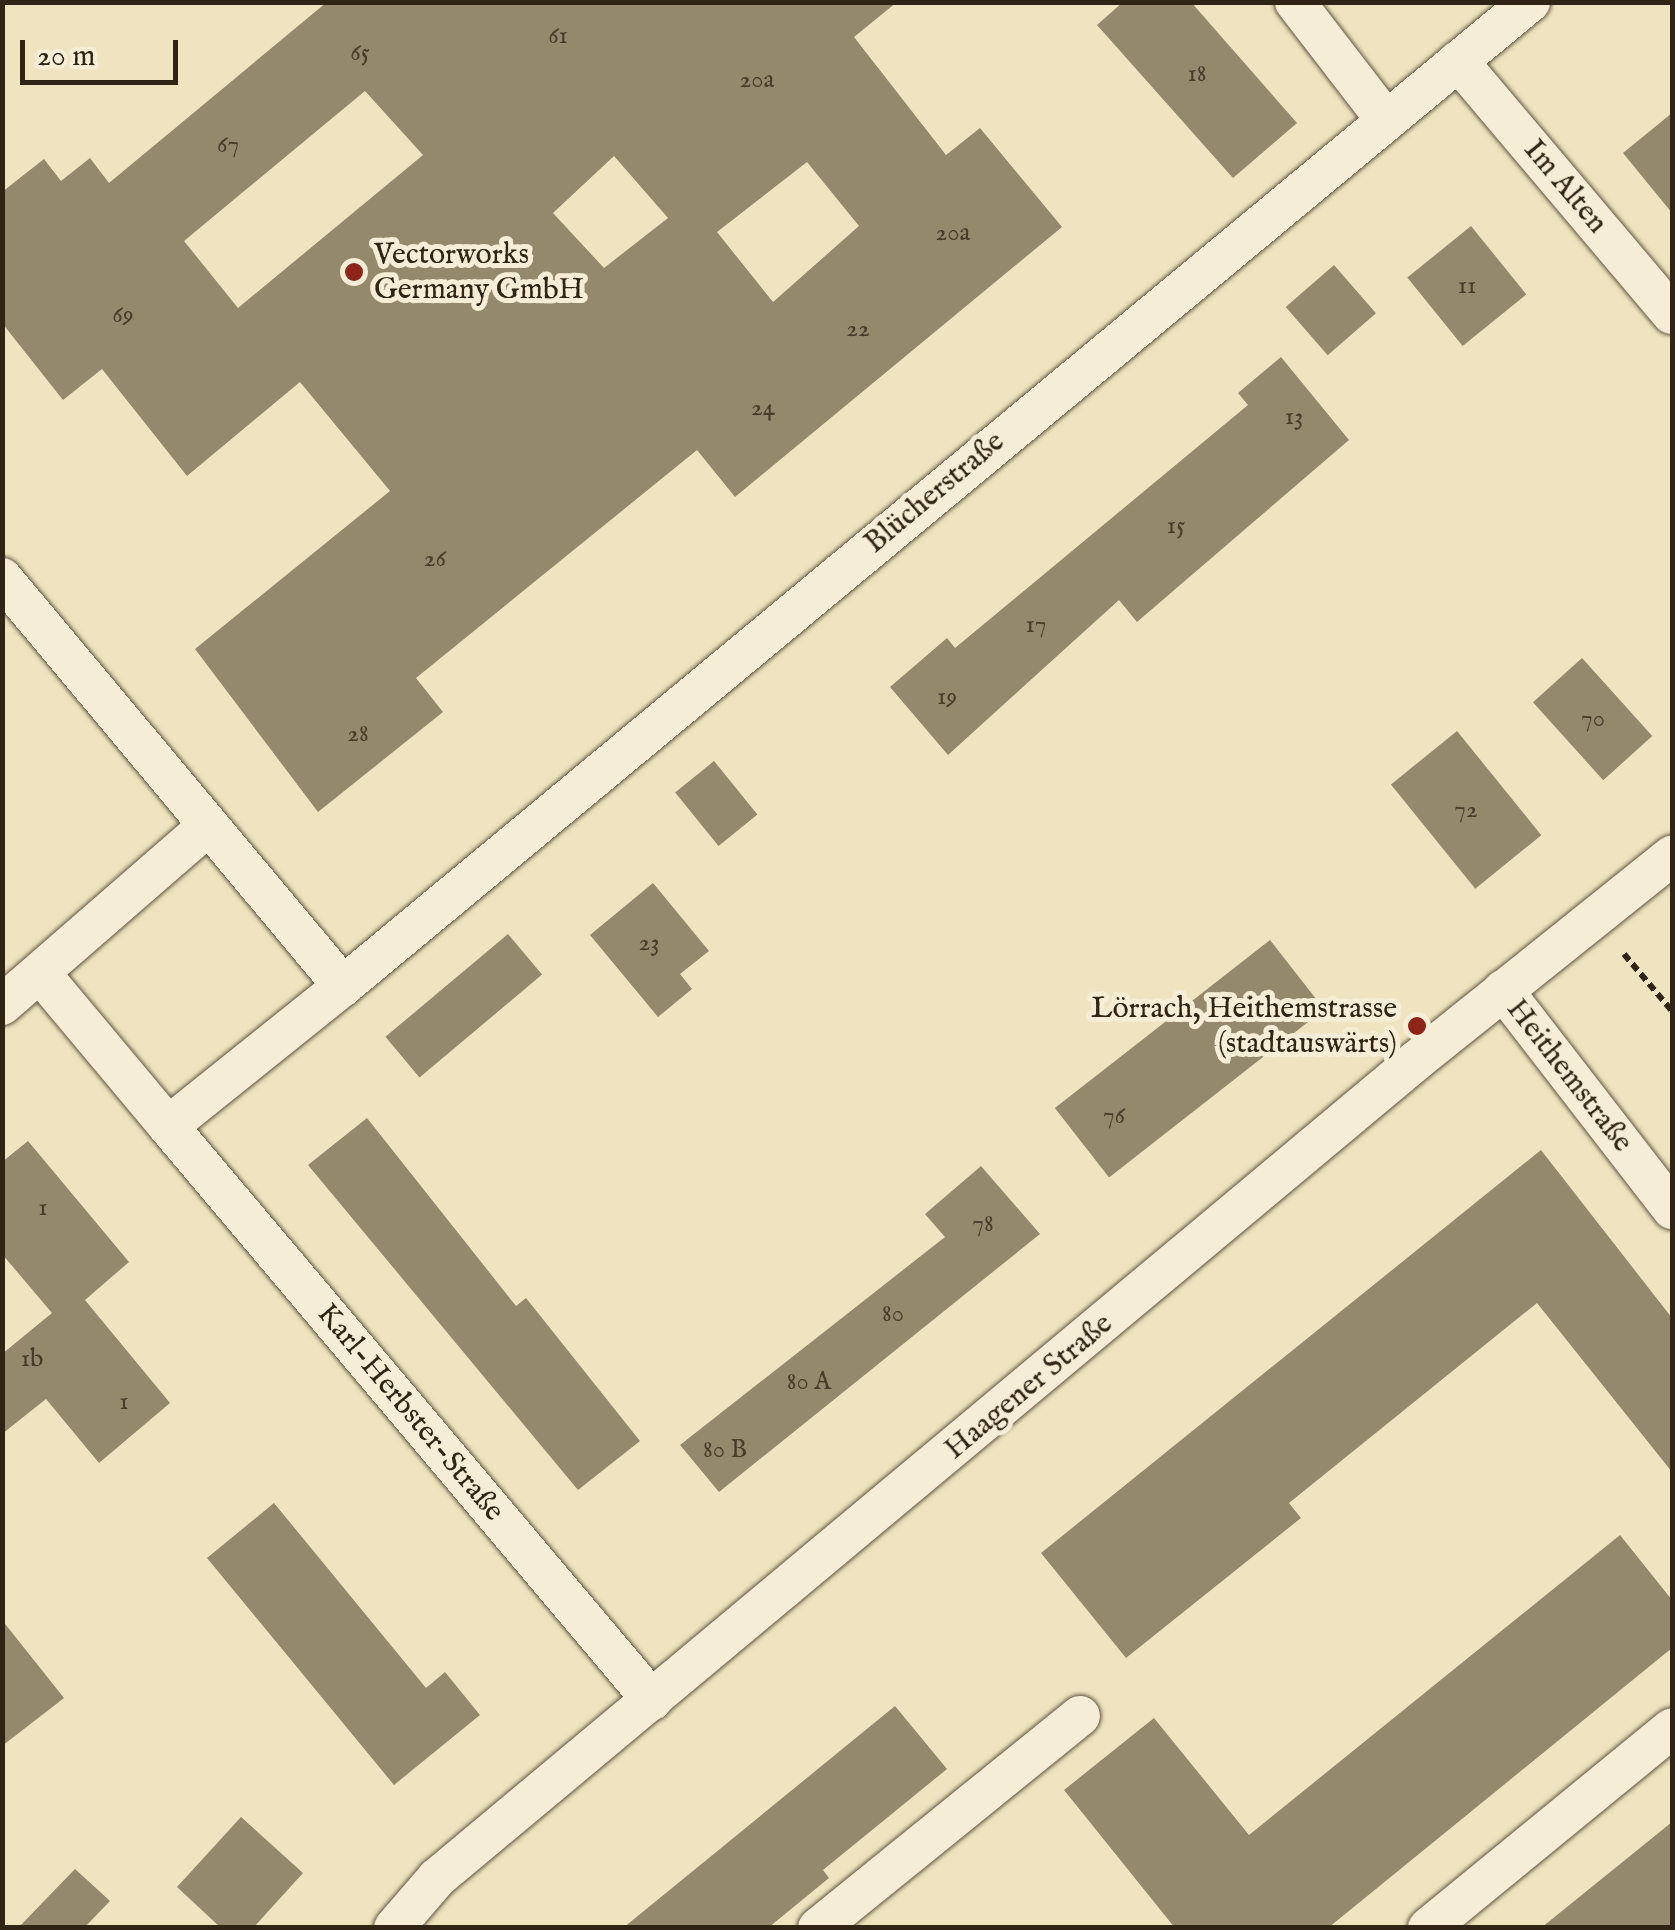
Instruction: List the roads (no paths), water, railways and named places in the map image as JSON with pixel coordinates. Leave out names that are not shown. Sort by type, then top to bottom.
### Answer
[{"type":"street","points":[[1295,2],[1385,118]]},
{"type":"street","name":"Blücherstraße","points":[[168,1126],[343,986],[1385,118],[1530,2]]},
{"type":"street","name":"Im Alten","points":[[1458,61],[1672,314]]},
{"type":"street","points":[[2,578],[343,986]]},
{"type":"street","points":[[2,1005],[208,826]]},
{"type":"street","name":"Haagener Straße","points":[[394,1928],[437,1878],[1503,990],[1672,856]]},
{"type":"street","name":"Karl-Herbster-Straße","points":[[41,974],[652,1700]]},
{"type":"street","name":"Heithemstraße","points":[[1503,990],[1672,1209]]},
{"type":"street","points":[[818,1928],[1080,1716]]},
{"type":"street","points":[[1428,1928],[1672,1728]]},
{"type":"place","name":"Vectorworks Germany GmbH","points":[[354,272]]},
{"type":"place","name":"Lörrach, Heithemstrasse (stadtauswärts)","points":[[1417,1026]]}]
